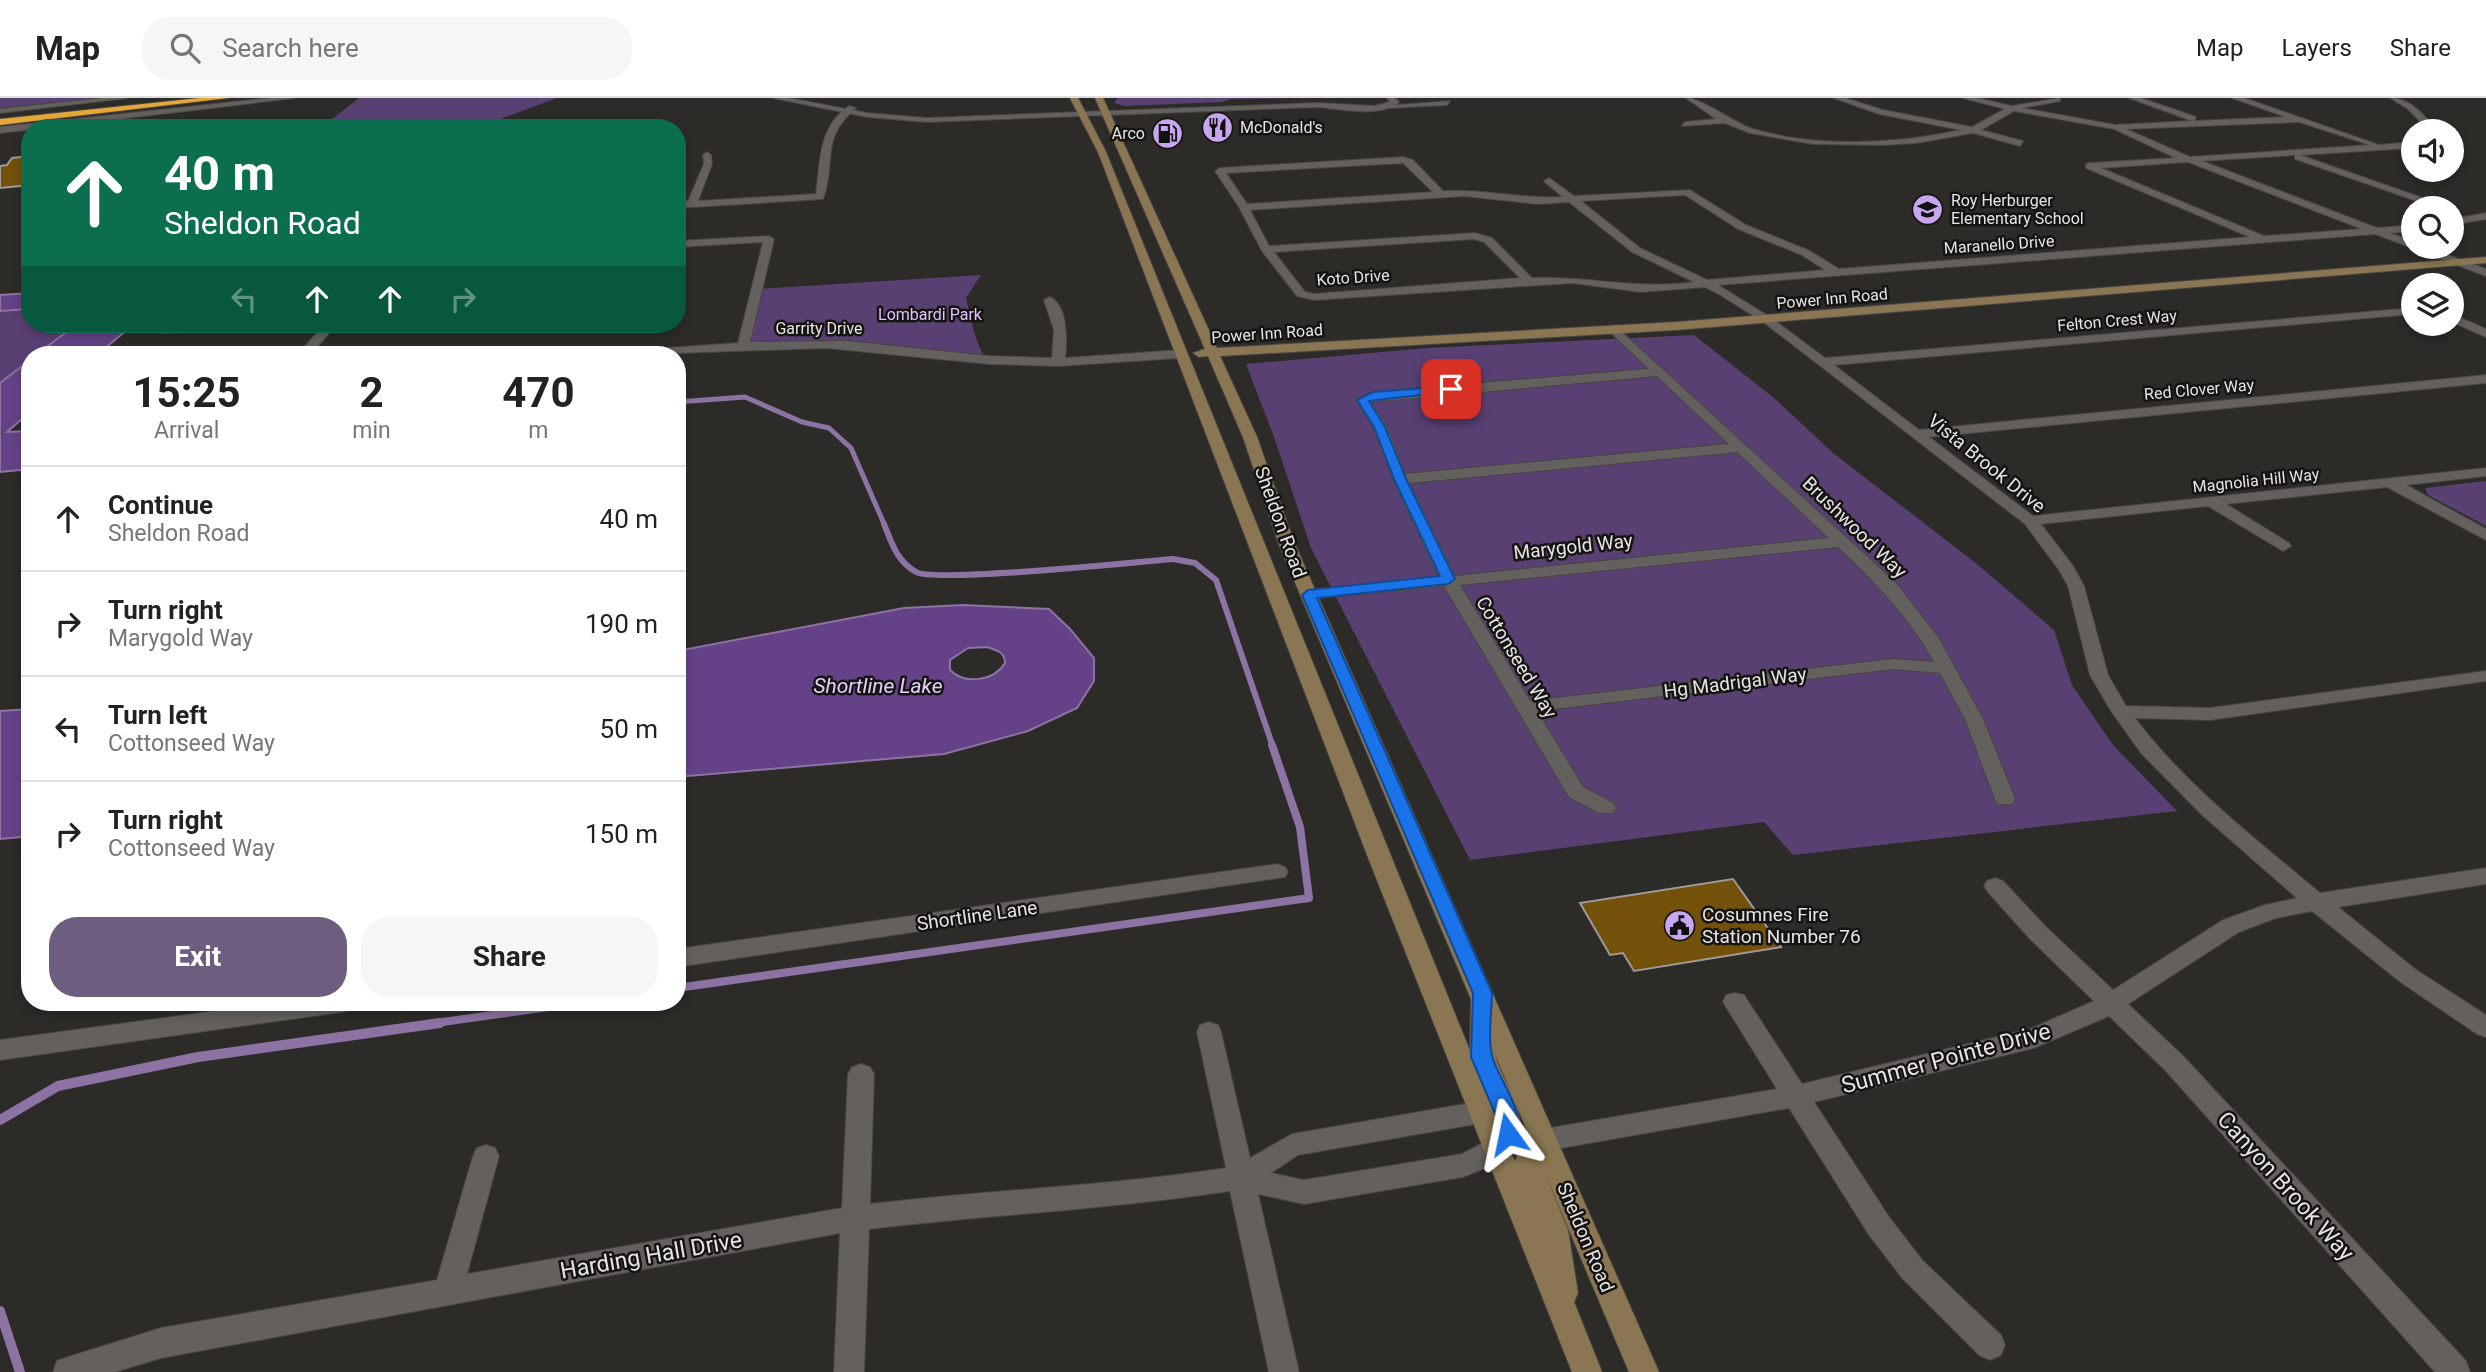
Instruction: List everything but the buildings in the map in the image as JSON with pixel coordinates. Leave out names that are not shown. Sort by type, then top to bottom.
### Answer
[{"type":"highway","points":[[34,116],[169,98]]},
{"type":"highway","points":[[75,110],[184,98]]},
{"type":"highway","points":[[2,116],[34,116],[223,98]]},
{"type":"main road","name":"Sheldon Road","points":[[1074,98],[1102,152],[1180,354],[1587,1372]]},
{"type":"main road","name":"Sheldon Road","points":[[1099,98],[1250,437],[1286,542],[1308,595],[1483,993],[1644,1372]]},
{"type":"main road","name":"Power Inn Road","points":[[1180,354],[1766,319],[2486,261]]},
{"type":"main road","points":[[1483,993],[1482,1057],[1508,1118],[1508,1134],[1496,1147]]},
{"type":"main road","points":[[1544,1140],[1531,1148],[1528,1167],[1554,1230],[1566,1319]]},
{"type":"street","points":[[2,116],[124,98]]},
{"type":"street","points":[[100,119],[291,98]]},
{"type":"street","points":[[777,98],[924,120],[1268,102],[1447,103]]},
{"type":"street","points":[[799,98],[848,109]]},
{"type":"street","points":[[1690,98],[1725,121],[1792,139],[1858,143],[1936,137],[1974,130],[2014,109],[2057,99]]},
{"type":"street","points":[[1838,98],[1849,103],[1974,130],[2020,143]]},
{"type":"street","points":[[1967,98],[2079,122],[2116,127],[2300,119]]},
{"type":"street","points":[[2133,98],[2200,122]]},
{"type":"street","points":[[2236,98],[2386,147]]},
{"type":"street","points":[[2394,98],[2410,107],[2421,119]]},
{"type":"street","points":[[1106,112],[1177,111],[1344,101]]},
{"type":"street","points":[[1177,111],[1261,105],[1268,102]]},
{"type":"street","points":[[1831,106],[1849,103]]},
{"type":"street","points":[[686,204],[820,197],[831,129],[848,109]]},
{"type":"street","points":[[1685,124],[1725,121]]},
{"type":"street","points":[[2116,127],[2125,134],[2190,160],[2401,240]]},
{"type":"street","points":[[0,130],[21,128]]},
{"type":"street","points":[[1784,145],[1792,139]]},
{"type":"street","points":[[2264,240],[2090,166],[2401,146]]},
{"type":"street","points":[[2291,154],[2411,196]]},
{"type":"street","points":[[692,204],[708,164],[708,155]]},
{"type":"street","name":"Koto Drive","points":[[1441,195],[1410,162],[1403,160],[1220,171],[1244,207],[1266,248],[1301,294],[1314,296],[1529,281],[1572,280],[1641,289],[1706,284]]},
{"type":"street","name":"Vista Brook Drive","points":[[1549,181],[1636,250],[1706,284],[1766,319],[2029,521],[2076,586],[2099,674],[2120,711],[2148,749],[2182,784],[2316,902],[2407,975],[2486,1027]]},
{"type":"street","points":[[1244,207],[1464,193],[1520,201],[1687,191],[1742,227],[1806,253],[1836,272]]},
{"type":"street","points":[[2464,213],[2482,217]]},
{"type":"street","points":[[2464,220],[2482,217]]},
{"type":"street","name":"Maranello Drive","points":[[1706,284],[2401,229]]},
{"type":"street","points":[[1266,248],[1475,236],[1488,240],[1529,281]]},
{"type":"street","points":[[686,244],[769,239],[743,347]]},
{"type":"street","points":[[2451,259],[2486,273]]},
{"type":"street","points":[[1050,300],[1056,310],[1062,337],[1058,362]]},
{"type":"street","name":"Felton Crest Way","points":[[1824,362],[2401,311]]},
{"type":"street","points":[[2464,323],[2486,333]]},
{"type":"street","name":"Brushwood Way","points":[[1614,329],[1889,586],[1929,637],[1974,719],[2005,799]]},
{"type":"street","points":[[311,346],[323,333]]},
{"type":"street","name":"Garrity Drive","points":[[686,351],[857,345],[964,358],[1058,362],[1180,354]]},
{"type":"street","name":"Cottonseed Way","points":[[1606,808],[1576,792],[1448,579],[1400,479],[1380,427],[1363,400],[1373,396],[1659,372]]},
{"type":"street","name":"Red Clover Way","points":[[1916,433],[2486,379]]},
{"type":"street","points":[[1400,479],[1740,447]]},
{"type":"street","name":"Magnolia Hill Way","points":[[2029,521],[2486,472]]},
{"type":"street","points":[[2390,483],[2486,536]]},
{"type":"street","points":[[2213,503],[2283,546]]},
{"type":"street","name":"Marygold Way","points":[[1308,595],[1841,541]]},
{"type":"street","name":"Hg Madrigal Way","points":[[1525,707],[1893,664],[1946,668]]},
{"type":"street","points":[[2120,711],[2176,715],[2210,714],[2486,676]]},
{"type":"street","name":"Shortline Lane","points":[[686,957],[1277,872]]},
{"type":"street","name":"Summer Pointe Drive","points":[[1544,1140],[1796,1096],[2034,1038],[2089,1016],[2231,926],[2273,911],[2316,902],[2486,876]]},
{"type":"street","name":"Canyon Brook Way","points":[[1995,886],[2038,933],[2174,1063],[2455,1372]]},
{"type":"street","points":[[1735,1002],[1879,1226],[1913,1270],[1990,1345]]},
{"type":"street","points":[[0,1050],[284,1011]]},
{"type":"street","points":[[1209,1032],[1284,1372]]},
{"type":"street","points":[[849,1372],[861,1074]]},
{"type":"street","name":"Harding Hall Drive","points":[[1241,1178],[1292,1145],[1482,1112]]},
{"type":"street","name":"Harding Hall Drive","points":[[68,1372],[161,1343],[856,1218],[958,1206],[1160,1190],[1241,1178],[1304,1192],[1464,1165],[1481,1158],[1496,1147]]},
{"type":"street","points":[[448,1291],[486,1156]]},
{"type":"green space","points":[[0,98],[100,98],[0,108]]},
{"type":"green space","points":[[359,98],[557,98],[500,119],[332,119]]},
{"type":"green space","points":[[1118,98],[1302,98],[1230,99],[1222,102],[1125,106],[1114,103]]},
{"type":"green space","name":"Lombardi Park","points":[[981,275],[966,298],[975,336],[985,358],[878,344],[743,347],[757,289]]},
{"type":"green space","points":[[21,310],[21,333],[65,333],[48,346],[21,346],[21,367],[0,383],[0,311]]},
{"type":"green space","points":[[1694,335],[1774,398],[1833,453],[1977,564],[2054,630],[2072,685],[2113,745],[2177,811],[1793,855],[1764,822],[1470,860],[1311,548],[1246,364],[1427,348]]},
{"type":"green space","points":[[2486,481],[2486,526],[2428,495],[2425,488]]},
{"type":"water","points":[[21,294],[21,310],[0,311],[0,295]]},
{"type":"water","points":[[65,333],[123,333],[108,346],[48,346]]},
{"type":"water","points":[[21,367],[21,420],[7,432],[21,431],[21,470],[0,472],[0,383]]},
{"type":"water","name":"Shortline Lake","points":[[963,605],[1049,609],[1094,658],[1094,681],[1077,708],[1028,731],[944,754],[686,776],[686,649],[904,608]],"holes":[[[987,647],[999,652],[1005,663],[987,677],[963,678],[950,670],[950,660],[968,648]]]},
{"type":"water","points":[[21,710],[21,837],[0,839],[0,711]]},
{"type":"waterway","points":[[686,401],[745,397],[802,422],[829,428],[851,448],[885,526]]},
{"type":"waterway","points":[[884,524],[904,563],[916,572],[931,575],[996,574],[1173,559],[1195,563],[1216,580],[1273,747]]},
{"type":"waterway","points":[[686,987],[1309,898],[1300,827],[1272,745]]},
{"type":"waterway","points":[[428,1024],[520,1011]]},
{"type":"waterway","points":[[0,1120],[58,1086],[198,1057],[440,1023]]},
{"type":"waterway","points":[[0,1311],[20,1372]]},
{"type":"place","name":"McDonald's","points":[[1217,127]]},
{"type":"place","name":"Arco","points":[[1168,133]]},
{"type":"place","name":"Roy Herburger Elementary School","points":[[1928,209]]},
{"type":"place","name":"Cosumnes Fire Station Number 76","points":[[1679,925]]},
{"type":"route","points":[[1451,389],[1373,396],[1363,400],[1380,427],[1400,479],[1448,579],[1308,595],[1483,993],[1482,1057],[1508,1118],[1508,1134]]}]
